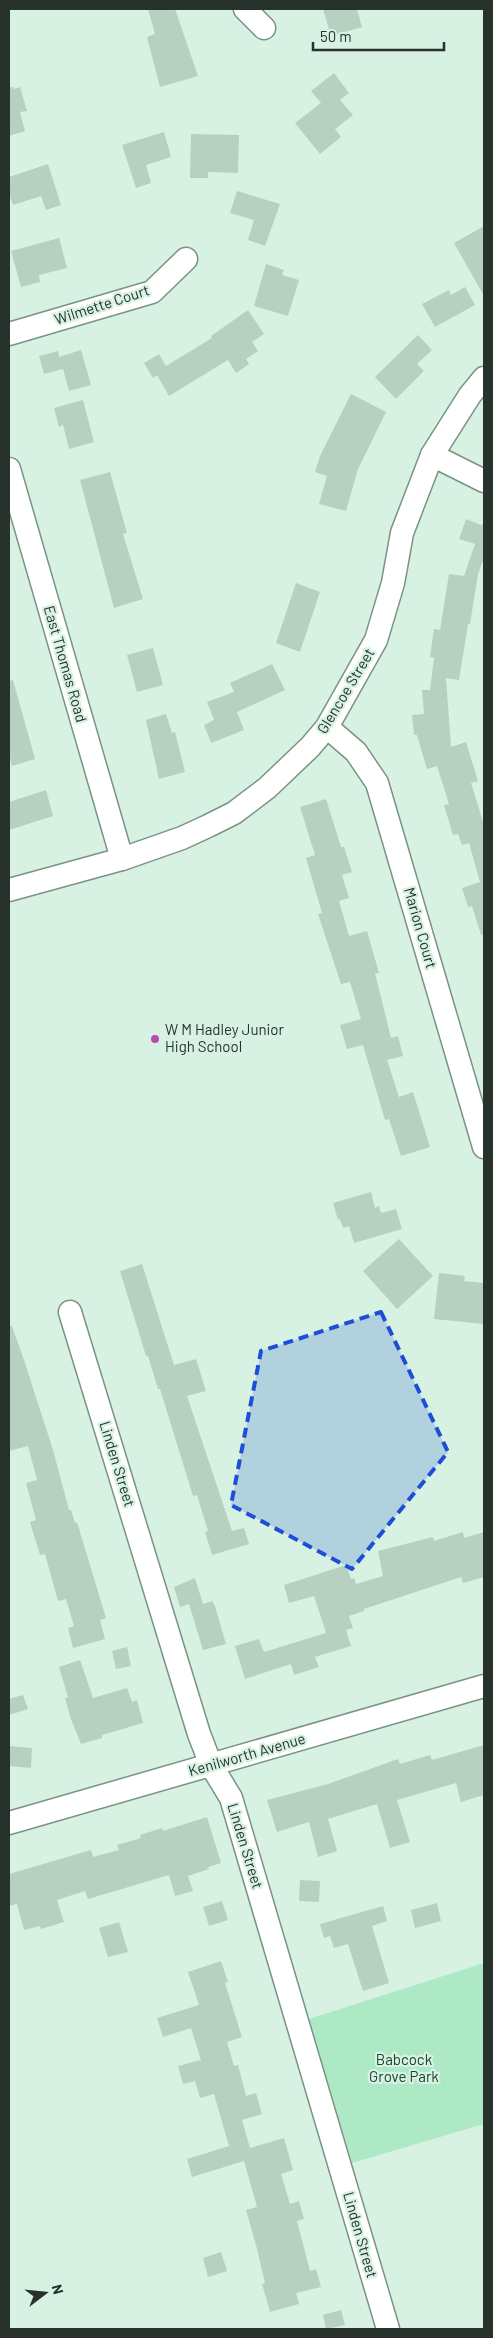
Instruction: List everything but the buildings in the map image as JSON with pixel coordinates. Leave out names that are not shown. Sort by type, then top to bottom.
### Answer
[{"type":"street","points":[[245,9],[264,28]]},
{"type":"street","name":"Wilmette Court","points":[[9,334],[152,292],[186,259]]},
{"type":"street","name":"Glencoe Street","points":[[9,890],[122,859],[182,838],[234,813],[286,772],[327,727],[376,640],[393,583],[402,533],[432,455],[470,395],[484,378]]},
{"type":"street","points":[[432,455],[484,481]]},
{"type":"street","name":"East Thomas Road","points":[[9,469],[122,859]]},
{"type":"street","name":"Marion Court","points":[[327,727],[356,752],[377,783],[484,1147]]},
{"type":"street","name":"Linden Street","points":[[70,1312],[199,1734],[211,1765],[231,1798],[388,2329]]},
{"type":"street","name":"Kenilworth Avenue","points":[[9,1823],[484,1686]]},
{"type":"highlighted area","points":[[381,1312],[448,1452],[352,1569],[231,1505],[261,1351]]},
{"type":"green space","name":"Babcock Grove Park","points":[[484,1963],[484,2124],[352,2163],[309,2019]]},
{"type":"place","name":"W M Hadley Junior High School","points":[[155,1039]]}]
